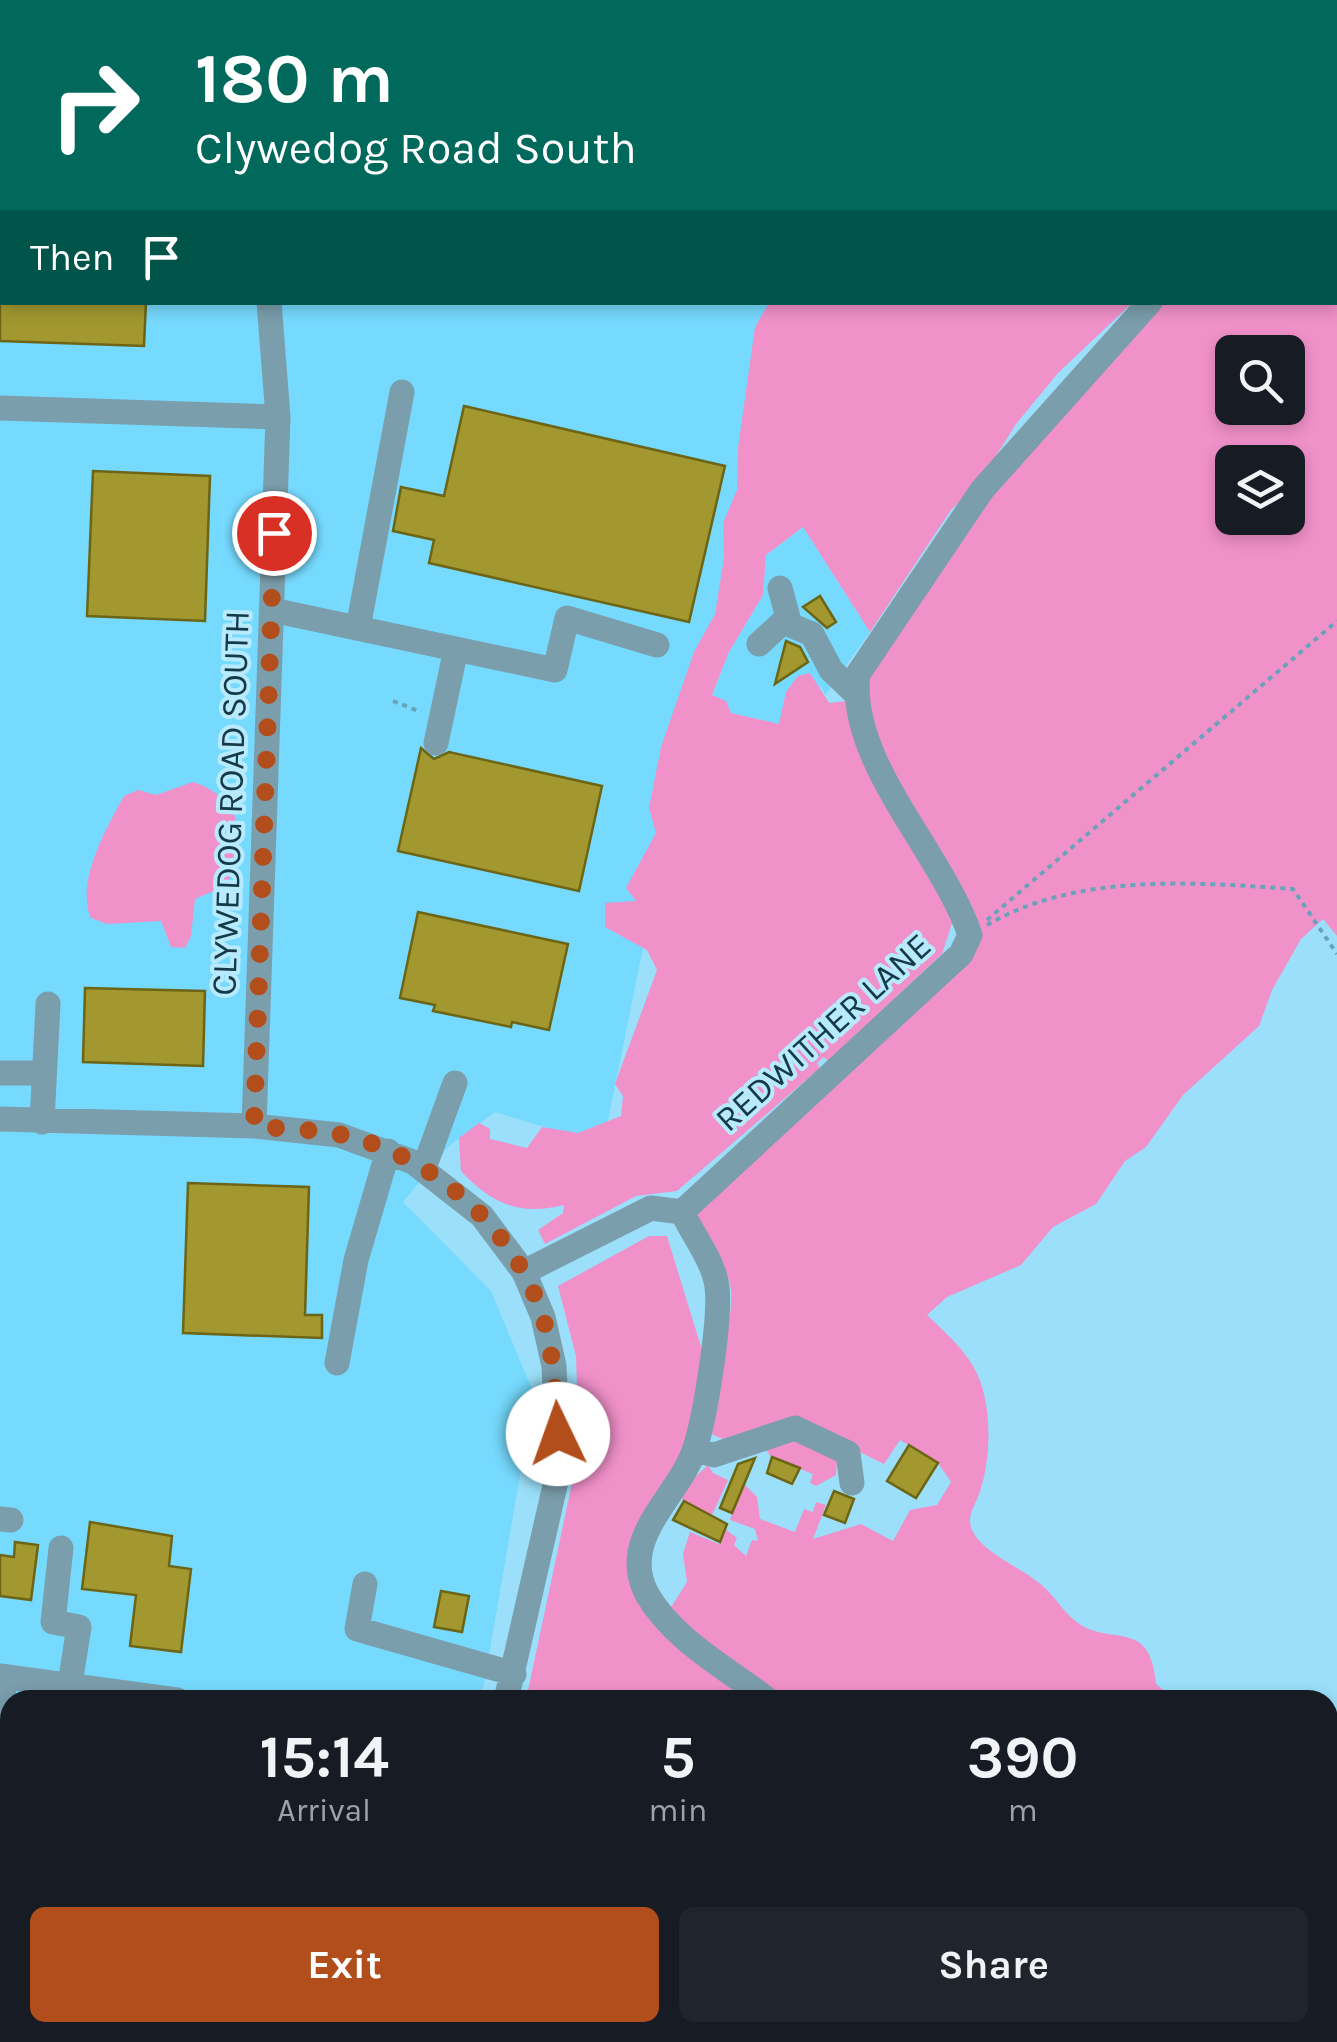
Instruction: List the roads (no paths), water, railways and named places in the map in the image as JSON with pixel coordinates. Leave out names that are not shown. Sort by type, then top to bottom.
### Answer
[{"type":"street","name":"CLYWEDOG ROAD SOUTH","points":[[254,1126],[278,417],[269,305]]},
{"type":"street","points":[[856,693],[858,674],[982,490],[1147,305]]},
{"type":"street","points":[[358,628],[402,392]]},
{"type":"street","points":[[0,408],[278,417]]},
{"type":"street","points":[[780,588],[786,618],[796,630],[812,634],[831,670],[856,693]]},
{"type":"street","points":[[272,610],[556,670],[567,618],[657,645]]},
{"type":"street","points":[[759,644],[786,618]]},
{"type":"street","points":[[438,735],[456,649]]},
{"type":"street","name":"REDWITHER LANE","points":[[682,1212],[960,954],[970,935],[956,894],[878,765],[854,703],[856,693]]},
{"type":"street","points":[[42,1122],[48,1004]]},
{"type":"street","points":[[0,1073],[44,1073]]},
{"type":"street","points":[[424,1168],[456,1084]]},
{"type":"street","points":[[0,1119],[254,1126],[339,1134],[424,1168],[482,1216],[524,1272],[543,1317],[554,1366],[559,1468],[509,1690]]},
{"type":"street","points":[[337,1364],[356,1260],[388,1151]]},
{"type":"street","points":[[524,1272],[651,1208],[682,1212],[716,1281],[715,1333],[695,1450],[648,1528],[638,1563],[647,1593],[674,1628],[755,1690]]},
{"type":"street","points":[[695,1450],[714,1455],[795,1428],[848,1453],[852,1483]]},
{"type":"street","points":[[61,1548],[53,1622],[80,1628],[70,1684]]},
{"type":"street","points":[[364,1584],[357,1629],[514,1674]]},
{"type":"street","points":[[3,1676],[110,1690]]}]
